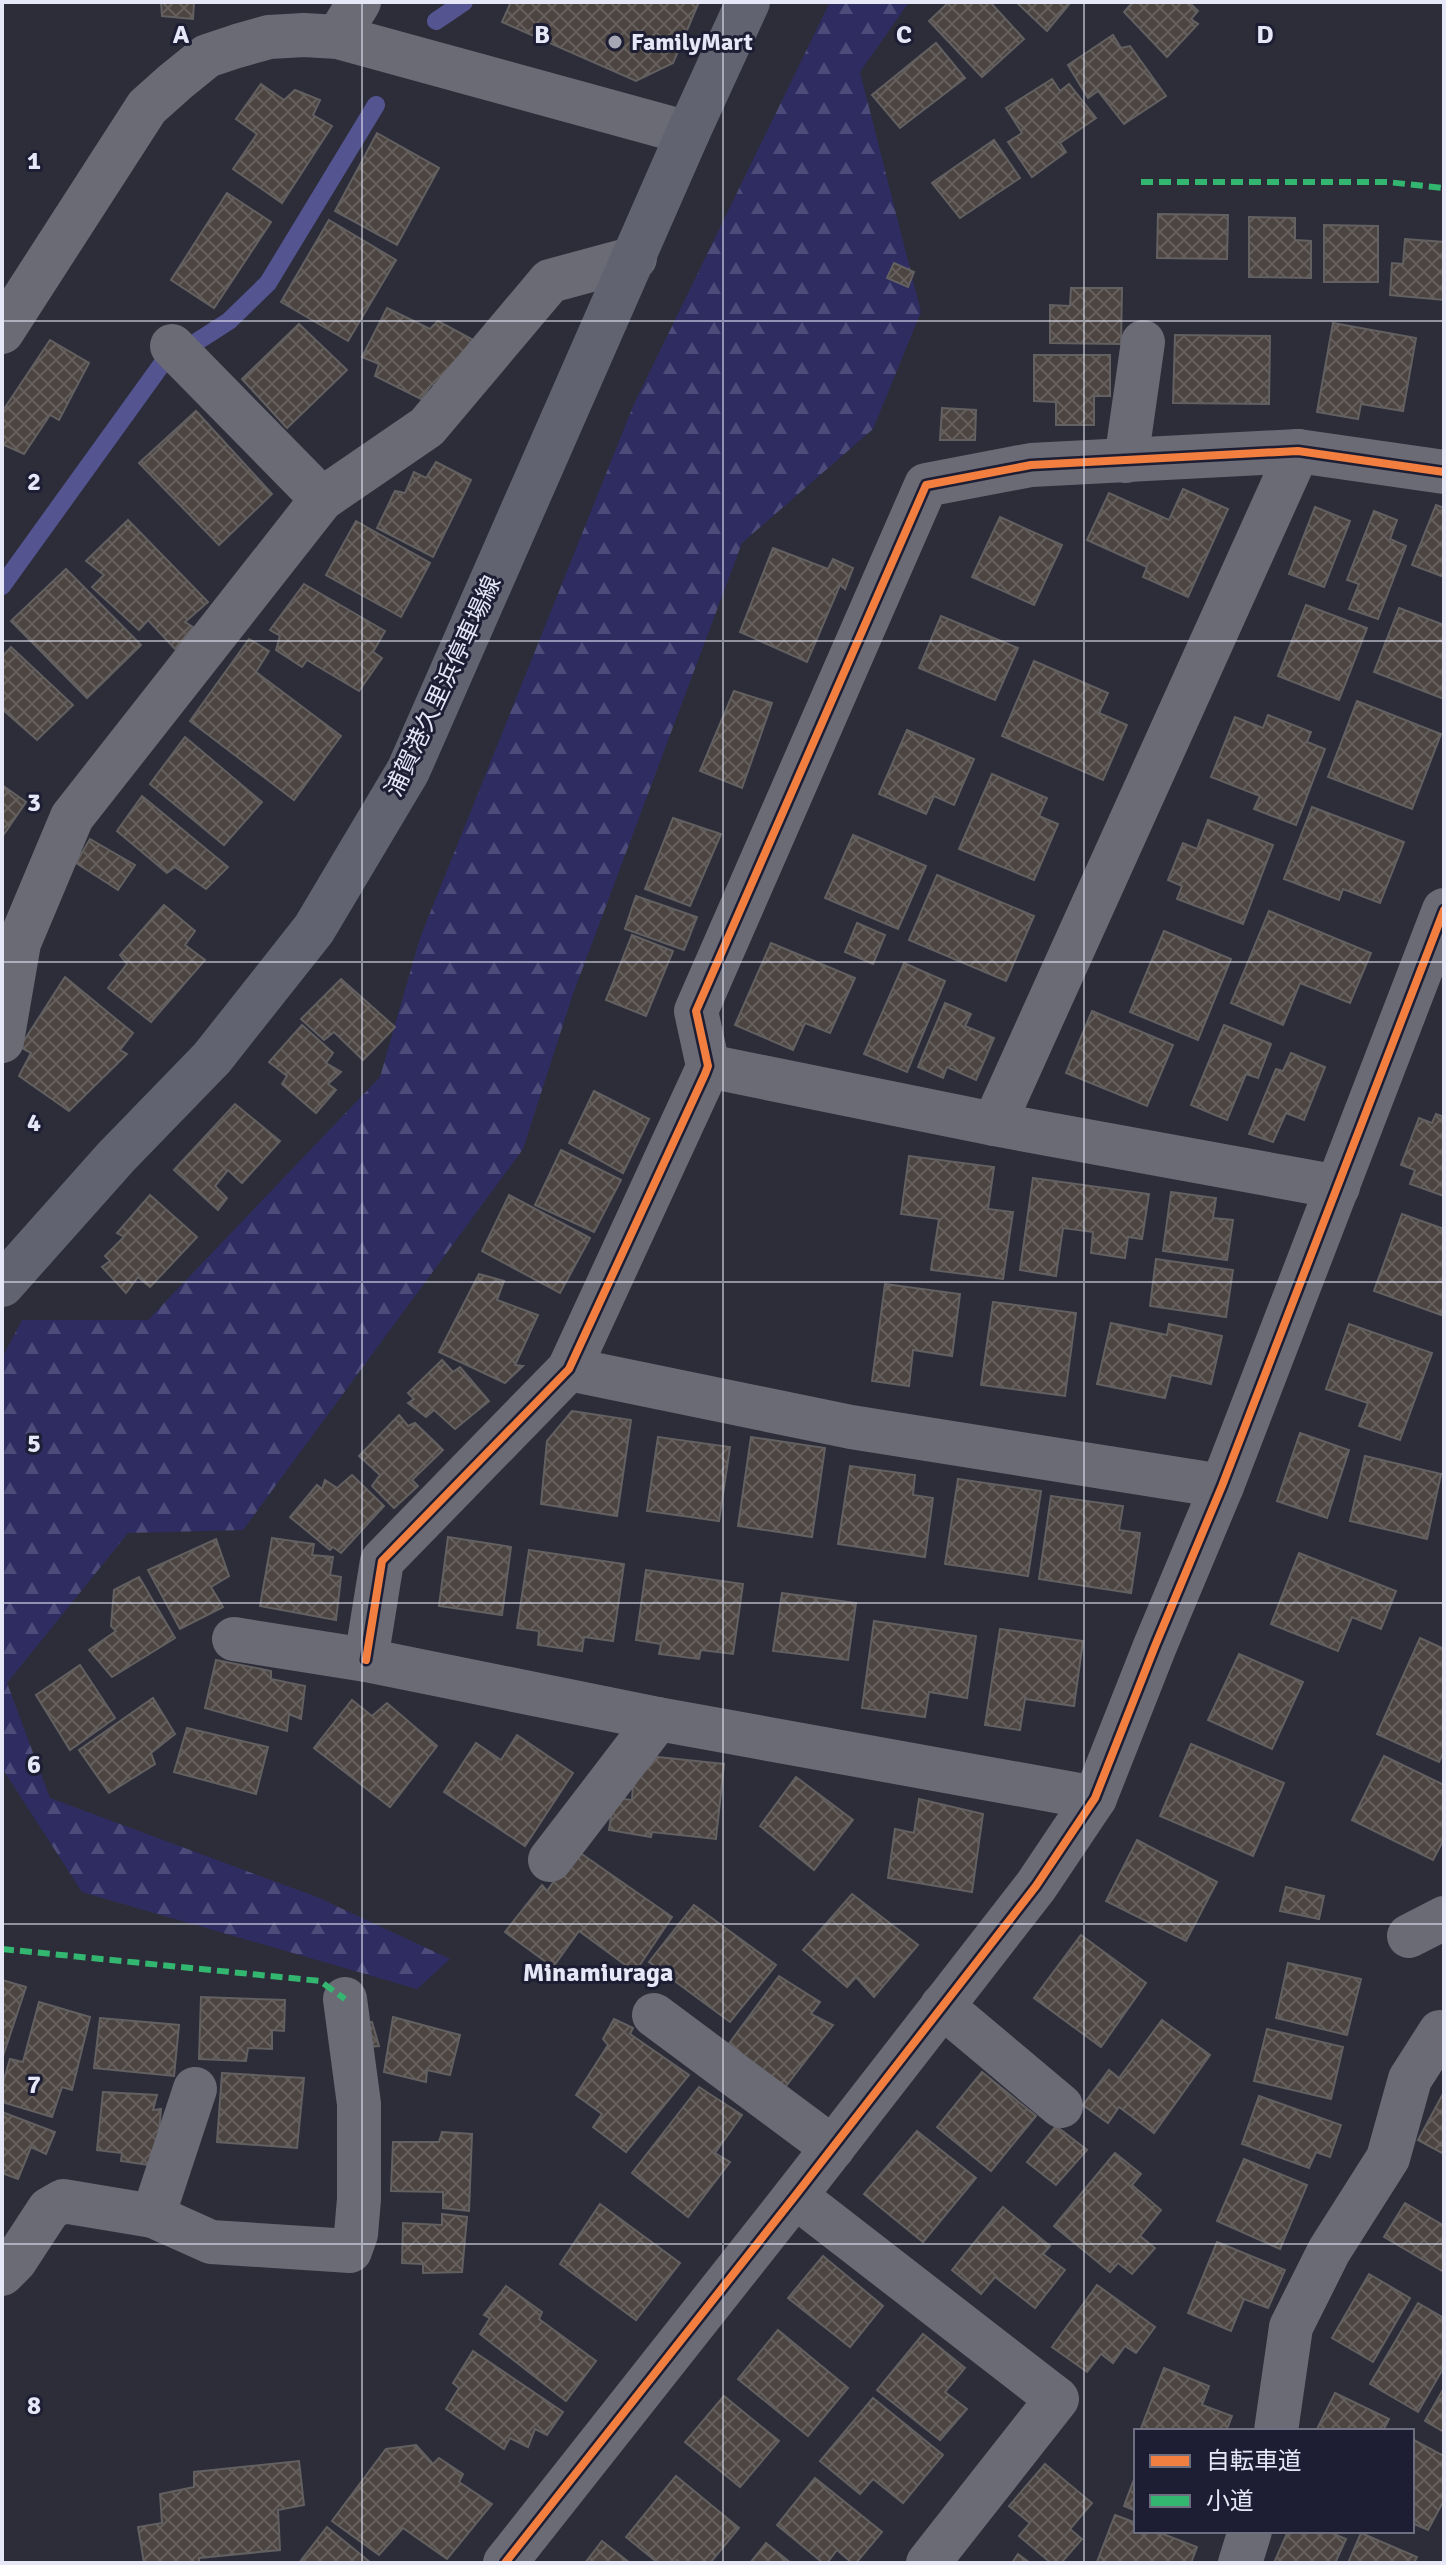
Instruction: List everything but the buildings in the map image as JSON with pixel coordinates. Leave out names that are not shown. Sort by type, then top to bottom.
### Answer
[{"type":"main road","name":"浦賀港久里浜停車場線","points":[[2,1285],[116,1157],[212,1058],[314,929],[408,771],[748,2]]},
{"type":"street","points":[[2,332],[147,107],[207,56],[248,43],[348,19],[688,133]]},
{"type":"street","points":[[2,1041],[19,943],[72,817],[322,499],[427,427],[550,281],[635,258]]},
{"type":"street","points":[[1126,461],[1143,342]]},
{"type":"street","points":[[180,354],[322,499]]},
{"type":"street","points":[[994,1124],[1298,451]]},
{"type":"street","points":[[366,1660],[382,1561],[569,1369],[708,1066],[696,1011],[926,485],[1031,465],[1298,451],[1444,472]]},
{"type":"street","points":[[505,2563],[1036,1886],[1095,1798],[1222,1486],[1444,910]]},
{"type":"street","points":[[708,1066],[994,1124],[1338,1187]]},
{"type":"street","points":[[569,1369],[851,1427],[1222,1486]]},
{"type":"street","points":[[234,1639],[366,1660],[658,1719],[1095,1798]]},
{"type":"street","points":[[550,1860],[658,1719]]},
{"type":"street","points":[[2,2274],[15,2261],[49,2209],[63,2201],[153,2216],[211,2242],[350,2251],[356,2234],[359,2199],[359,2104],[345,1999]]},
{"type":"street","points":[[942,2006],[1061,2106]]},
{"type":"street","points":[[654,2015],[833,2148]]},
{"type":"street","points":[[1276,2429],[1291,2327],[1329,2251],[1388,2158],[1410,2079],[1443,2031]]},
{"type":"street","points":[[153,2216],[195,2089]]},
{"type":"street","points":[[795,2196],[1057,2399],[928,2563]]},
{"type":"street","points":[[1240,2563],[1249,2533]]},
{"type":"green space","points":[[830,2],[909,2],[860,72],[921,312],[873,429],[742,543],[573,994],[523,1149],[243,1530],[128,1533],[7,1683],[50,1798],[317,1897],[450,1959],[417,1989],[82,1892],[2,1768],[2,1358],[22,1320],[148,1320],[380,1077],[420,938],[634,404]]},
{"type":"waterway","points":[[436,21],[464,2]]},
{"type":"waterway","points":[[2,586],[162,364],[229,321],[268,283],[376,105]]},
{"type":"marked path","points":[[1141,182],[1387,182],[1444,188]]},
{"type":"marked path","points":[[2,1949],[320,1981],[345,1999]]},
{"type":"cycle path","points":[[366,1660],[382,1561],[569,1369],[708,1066],[696,1011],[926,485],[1031,465],[1298,451],[1444,472]]},
{"type":"cycle path","points":[[505,2563],[1036,1886],[1095,1798],[1222,1486],[1444,910]]},
{"type":"place","name":"FamilyMart","points":[[615,42]]},
{"type":"district","name":"Minamiuraga","points":[[598,1973]]}]
